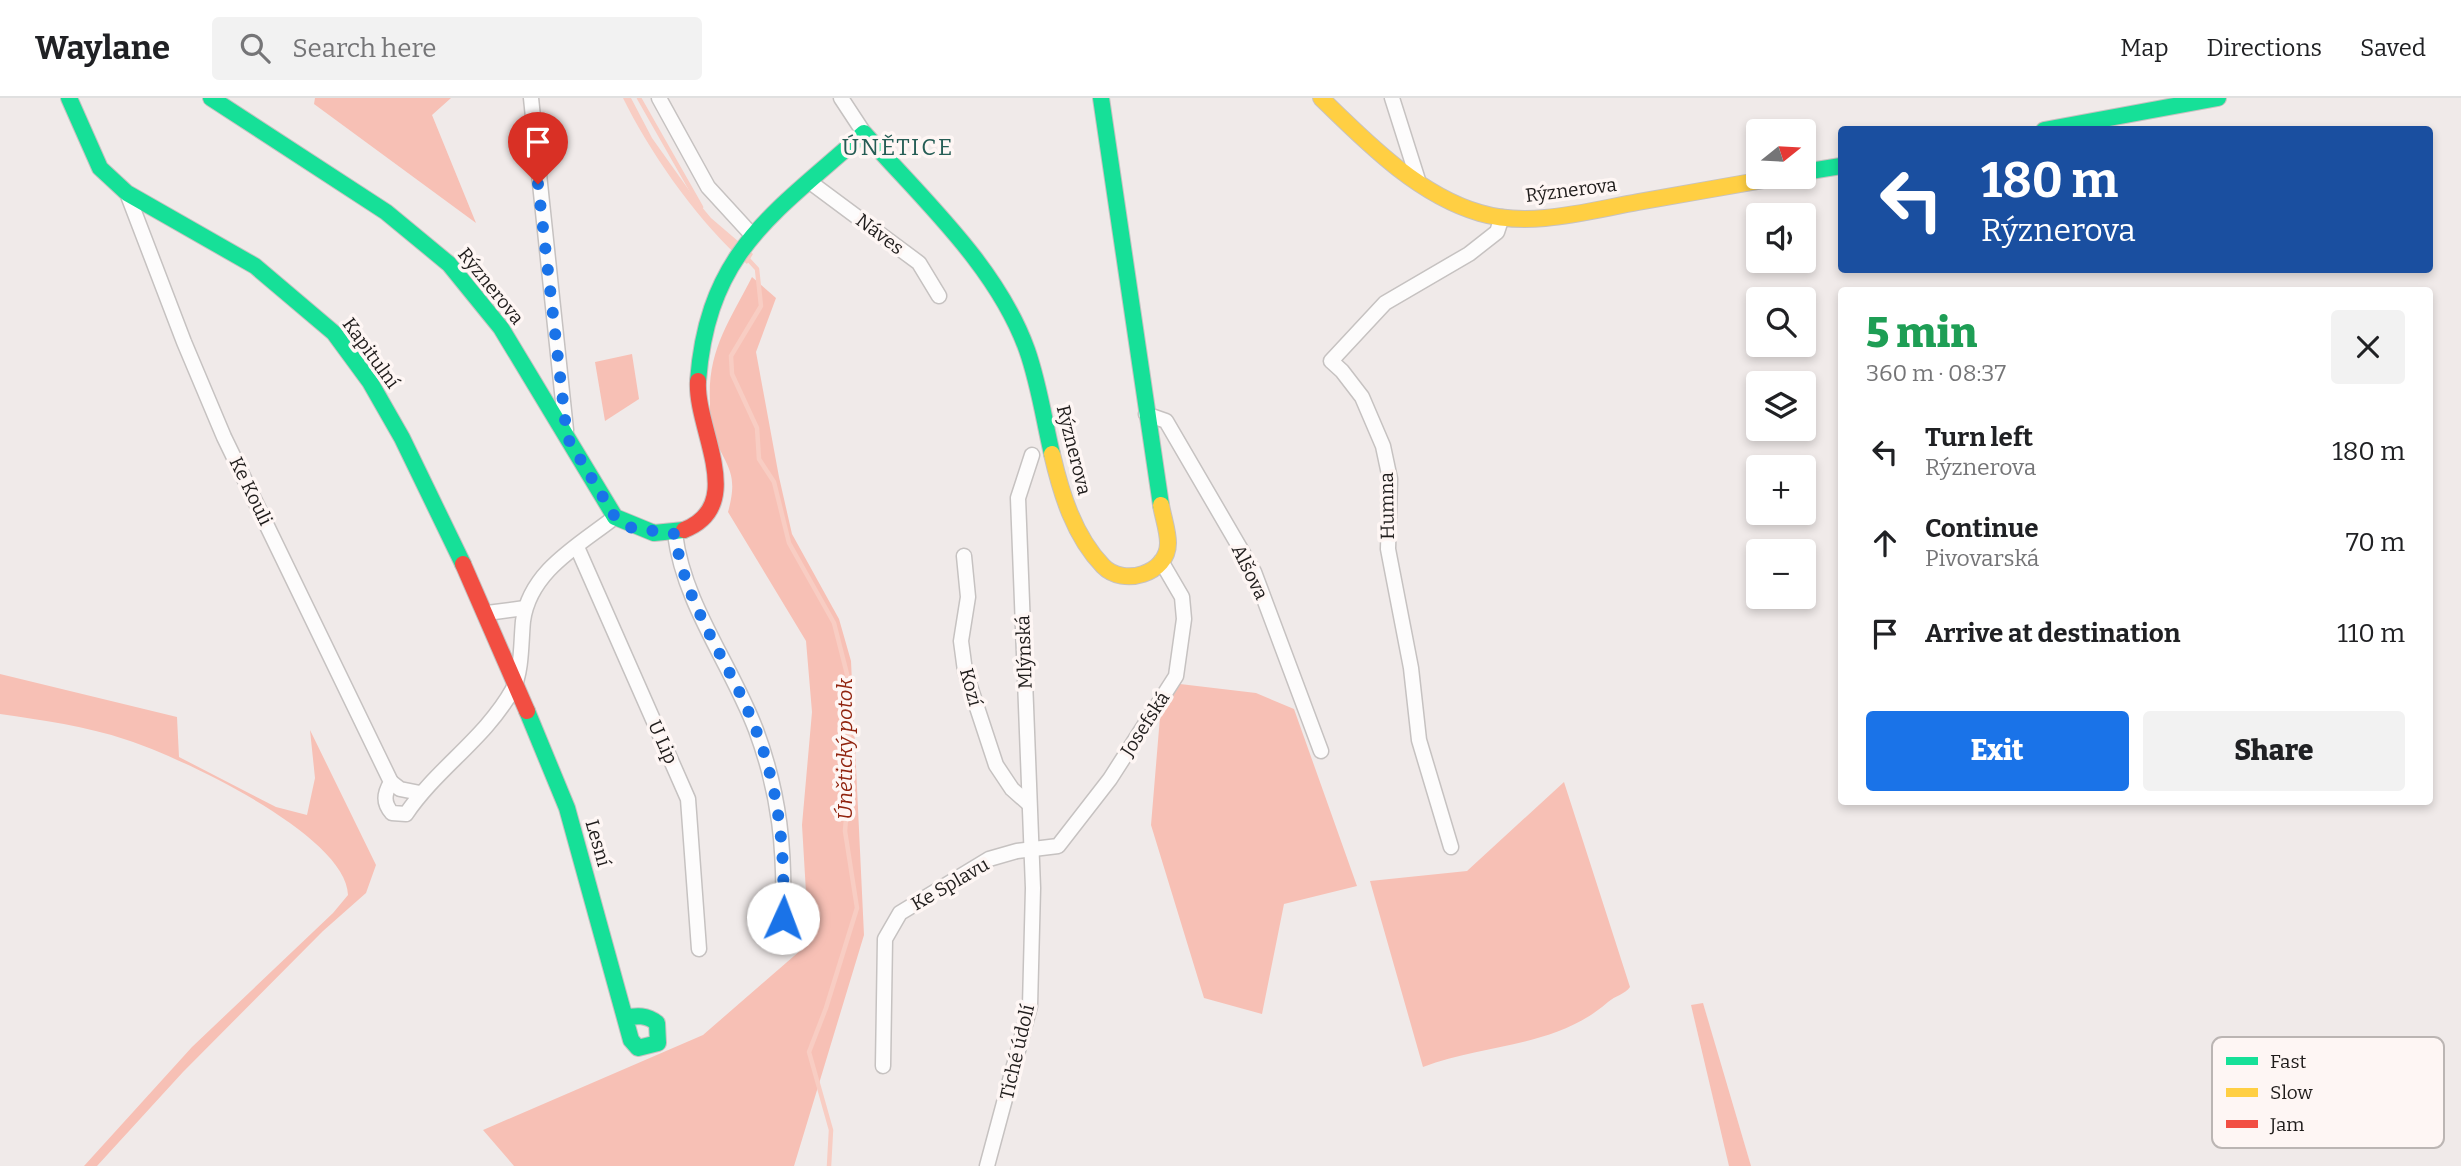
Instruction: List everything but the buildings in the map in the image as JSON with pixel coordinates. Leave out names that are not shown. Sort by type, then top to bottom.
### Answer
[{"type":"street","name":"Kapitulní","points":[[69,98],[100,168],[127,193],[255,265],[334,333],[370,382],[402,438],[487,613],[515,686]]},
{"type":"street","name":"Rýznerova","points":[[211,98],[386,212],[449,264],[501,328],[615,517]]},
{"type":"street","points":[[531,98],[567,437]]},
{"type":"street","points":[[659,98],[708,187],[752,235]]},
{"type":"street","points":[[391,782],[400,789],[420,793],[491,725],[515,686],[525,608],[544,572],[615,517],[632,528],[675,534],[701,522],[717,491],[718,475],[699,409],[701,345],[735,261],[752,235],[864,133],[841,98]]},
{"type":"street","points":[[1101,98],[1146,414],[1168,543],[1161,561]]},
{"type":"street","name":"Rýznerova","points":[[1321,98],[1356,134],[1418,180],[1479,212],[1502,217],[1582,212],[1746,183]]},
{"type":"street","points":[[1392,98],[1418,180]]},
{"type":"street","points":[[2066,126],[2218,98]]},
{"type":"street","name":"Rýznerova","points":[[864,133],[981,269],[1013,320],[1031,364],[1063,498],[1094,554],[1107,569],[1122,577],[1142,575],[1161,561]]},
{"type":"street","points":[[1816,170],[1838,166]]},
{"type":"street","name":"Náves","points":[[810,182],[919,264],[939,296]]},
{"type":"street","name":"Ke Kouli","points":[[127,193],[224,437],[391,782],[384,793],[387,807],[392,813],[406,814],[420,793]]},
{"type":"street","name":"Humna","points":[[1451,847],[1419,740],[1411,668],[1388,549],[1390,479],[1383,446],[1362,397],[1331,361],[1385,303],[1469,254],[1497,232],[1502,217]]},
{"type":"street","name":"Alšova","points":[[1146,414],[1166,421],[1254,572],[1321,751]]},
{"type":"street","name":"Mlýnská","points":[[1031,851],[1018,498],[1032,454]]},
{"type":"street","points":[[675,534],[680,568],[756,729],[773,784],[784,854],[783,918]]},
{"type":"street","name":"U Lip","points":[[577,547],[688,799],[699,948]]},
{"type":"street","name":"Kozí","points":[[964,556],[968,597],[961,641],[965,671],[996,765],[1012,789],[1029,804]]},
{"type":"street","name":"Josefská","points":[[1031,851],[1058,846],[1110,779],[1176,676],[1184,619],[1182,597],[1161,561]]},
{"type":"street","points":[[487,613],[525,608]]},
{"type":"street","name":"Lesní","points":[[515,686],[567,808],[625,1018]]},
{"type":"street","name":"Ke Splavu","points":[[883,1066],[885,939],[900,913],[989,859],[1017,851],[1031,851]]},
{"type":"street","name":"Tiché údolí","points":[[987,1166],[1030,1006],[1031,851]]},
{"type":"shaded area","points":[[315,98],[451,98],[432,115],[476,223],[314,104]]},
{"type":"shaded area","points":[[623,98],[631,98],[652,138],[711,218],[753,254],[747,264],[694,209],[647,142]]},
{"type":"shaded area","points":[[752,277],[776,298],[756,352],[792,534],[839,619],[851,661],[864,935],[794,1166],[514,1166],[483,1130],[703,1035],[809,943],[802,825],[812,712],[806,641],[728,512],[731,477],[710,420],[710,385],[716,352]]},
{"type":"shaded area","points":[[632,354],[639,399],[605,421],[595,362]]},
{"type":"shaded area","points":[[0,674],[177,717],[179,757],[276,807],[307,815],[315,778],[310,730],[376,865],[366,893],[323,931],[183,1072],[97,1166],[84,1166],[192,1047],[333,913],[348,895],[340,872],[320,848],[291,824],[219,780],[151,749],[111,735],[0,714]]},
{"type":"shaded area","points":[[1180,684],[1256,693],[1294,709],[1357,886],[1284,904],[1262,1014],[1204,998],[1151,825],[1160,717],[1166,697]]},
{"type":"shaded area","points":[[1564,782],[1630,987],[1588,1017],[1566,1028],[1520,1043],[1423,1067],[1370,881],[1467,871]]},
{"type":"shaded area","points":[[1703,1003],[1751,1166],[1729,1166],[1691,1005]]},
{"type":"waterway","name":"Únětický potok","points":[[639,98],[701,207]]},
{"type":"waterway","name":"Únětický potok","points":[[746,257],[757,269],[761,306],[731,356],[732,374],[757,428],[759,459],[774,482],[789,543],[834,623],[849,682],[849,783],[845,831],[857,908],[826,1008],[809,1052],[831,1130],[829,1166]]},
{"type":"traffic: fast","points":[[69,98],[100,168],[127,193],[255,266],[334,333],[370,382],[402,438],[463,564]]},
{"type":"traffic: fast","points":[[211,98],[386,212],[449,264],[501,328],[615,517],[654,533],[684,530]]},
{"type":"traffic: fast","points":[[1101,98],[1161,505]]},
{"type":"traffic: fast","points":[[2066,126],[2218,98]]},
{"type":"traffic: fast","points":[[698,381],[704,336],[716,298],[731,266],[751,238],[775,212],[864,133],[978,262],[1014,319],[1027,350],[1038,389],[1052,454]]},
{"type":"traffic: fast","points":[[1816,170],[1838,166]]},
{"type":"traffic: fast","points":[[527,711],[567,808],[631,1040],[638,1048],[658,1043],[657,1023],[642,1016],[625,1018]]},
{"type":"traffic: slow","points":[[1321,98],[1375,149],[1414,180],[1457,205],[1499,217],[1559,217],[1746,183]]},
{"type":"traffic: slow","points":[[1052,454],[1064,499],[1076,528],[1093,554],[1112,572],[1122,576],[1143,574],[1161,563],[1168,543],[1161,505]]},
{"type":"traffic: jam","points":[[684,530],[703,518],[713,503],[716,485],[714,464],[699,400],[698,381]]},
{"type":"traffic: jam","points":[[463,564],[527,711]]},
{"type":"district","name":"ÚNĚTICE","points":[[898,147]]},
{"type":"route","points":[[538,184],[567,437],[615,517],[632,528],[675,534],[680,568],[756,729],[773,784],[784,854],[783,918]]}]
